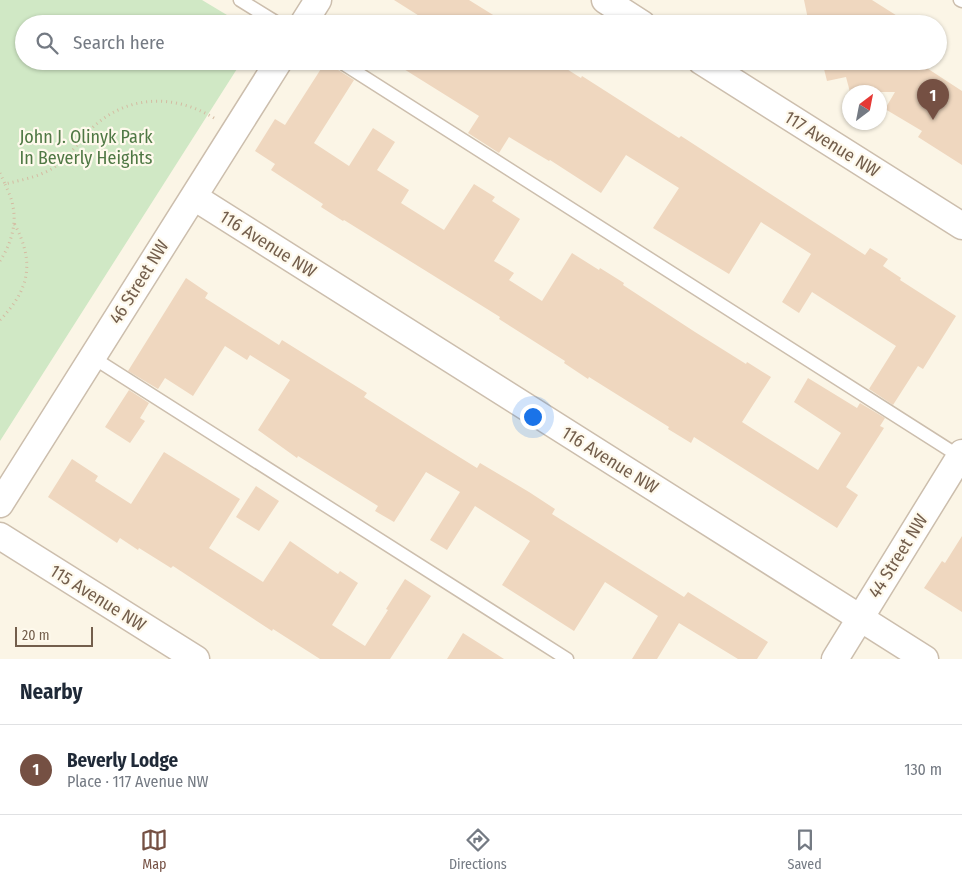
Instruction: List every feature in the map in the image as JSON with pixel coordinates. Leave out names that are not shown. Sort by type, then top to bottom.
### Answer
[{"type":"street","points":[[309,15],[318,0]]},
{"type":"street","points":[[605,0],[628,15]]},
{"type":"street","name":"46 Street NW","points":[[0,504],[273,70]]},
{"type":"street","name":"117 Avenue NW","points":[[715,70],[962,226]]},
{"type":"street","name":"116 Avenue NW","points":[[194,197],[925,659]]},
{"type":"street","name":"44 Street NW","points":[[835,659],[961,456]]},
{"type":"street","name":"115 Avenue NW","points":[[0,536],[196,659]]},
{"type":"lane","points":[[240,0],[264,15]]},
{"type":"lane","points":[[353,70],[961,456]]},
{"type":"lane","points":[[92,357],[567,659]]},
{"type":"path","points":[[5,184],[51,169],[72,152],[104,117],[114,111],[144,102],[174,101],[190,105],[212,116],[234,131]]},
{"type":"path","points":[[0,173],[14,207],[14,224],[10,240],[0,261]]},
{"type":"path","points":[[0,320],[13,307],[23,290],[27,272],[22,238],[14,224]]},
{"type":"green space","name":"John J. Olinyk Park In Beverly Heights","points":[[0,0],[202,0],[227,15],[15,15],[15,70],[236,70],[0,441]]},
{"type":"building","points":[[394,0],[469,0],[493,15],[418,15]]},
{"type":"building","points":[[804,0],[872,0],[896,15],[807,15]]},
{"type":"building","points":[[320,70],[338,70],[354,80],[314,143],[349,166],[373,128],[395,142],[377,170],[409,190],[401,203],[444,230],[474,184],[495,197],[492,201],[520,219],[494,261],[514,273],[509,280],[542,301],[572,253],[599,270],[600,268],[695,332],[746,364],[747,362],[771,377],[742,422],[818,470],[841,433],[794,402],[808,378],[857,408],[860,403],[885,418],[880,426],[884,428],[846,487],[858,495],[837,528],[694,437],[691,443],[668,429],[669,427],[564,363],[565,361],[499,319],[500,317],[321,207],[323,204],[271,170],[275,164],[255,151],[275,119],[285,125]]},
{"type":"building","points":[[405,70],[568,70],[581,78],[582,76],[679,138],[681,136],[865,255],[870,248],[888,259],[883,266],[901,278],[900,280],[956,316],[923,369],[918,366],[893,405],[869,389],[896,346],[812,292],[799,313],[782,302],[811,254],[761,222],[729,274],[653,228],[679,188],[626,155],[601,193],[550,160],[509,137],[499,153],[468,133],[479,116]]},
{"type":"building","points":[[824,70],[930,70],[962,91],[962,165],[918,137],[922,131],[887,110],[887,106],[895,92],[887,92],[887,85],[848,85],[846,77],[827,81]]},
{"type":"building","points":[[186,278],[208,293],[205,298],[279,345],[282,340],[367,393],[364,397],[477,468],[480,463],[529,492],[555,509],[552,514],[684,597],[688,592],[768,642],[757,659],[738,659],[679,623],[657,659],[632,659],[658,616],[605,582],[574,631],[502,585],[530,541],[475,506],[447,550],[430,540],[460,492],[426,472],[394,522],[375,511],[378,506],[298,456],[297,458],[258,430],[290,380],[250,355],[247,360],[225,346],[193,396],[165,378],[158,389],[128,371]]},
{"type":"building","points":[[129,390],[149,403],[140,418],[145,421],[130,443],[105,427]]},
{"type":"building","points":[[164,452],[240,499],[209,548],[263,582],[290,541],[338,574],[340,571],[358,583],[332,625],[365,646],[405,579],[431,596],[390,659],[320,659],[273,629],[272,631],[173,566],[171,568],[120,538],[117,543],[48,497],[72,459],[98,476],[95,481],[131,504]]},
{"type":"building","points":[[256,486],[279,501],[259,531],[236,517]]},
{"type":"building","points":[[962,536],[962,612],[924,588],[942,561],[945,563]]},
{"type":"building","points":[[463,633],[504,659],[447,659]]},
{"type":"place","name":"Beverly Lodge","points":[[933,120]]}]
